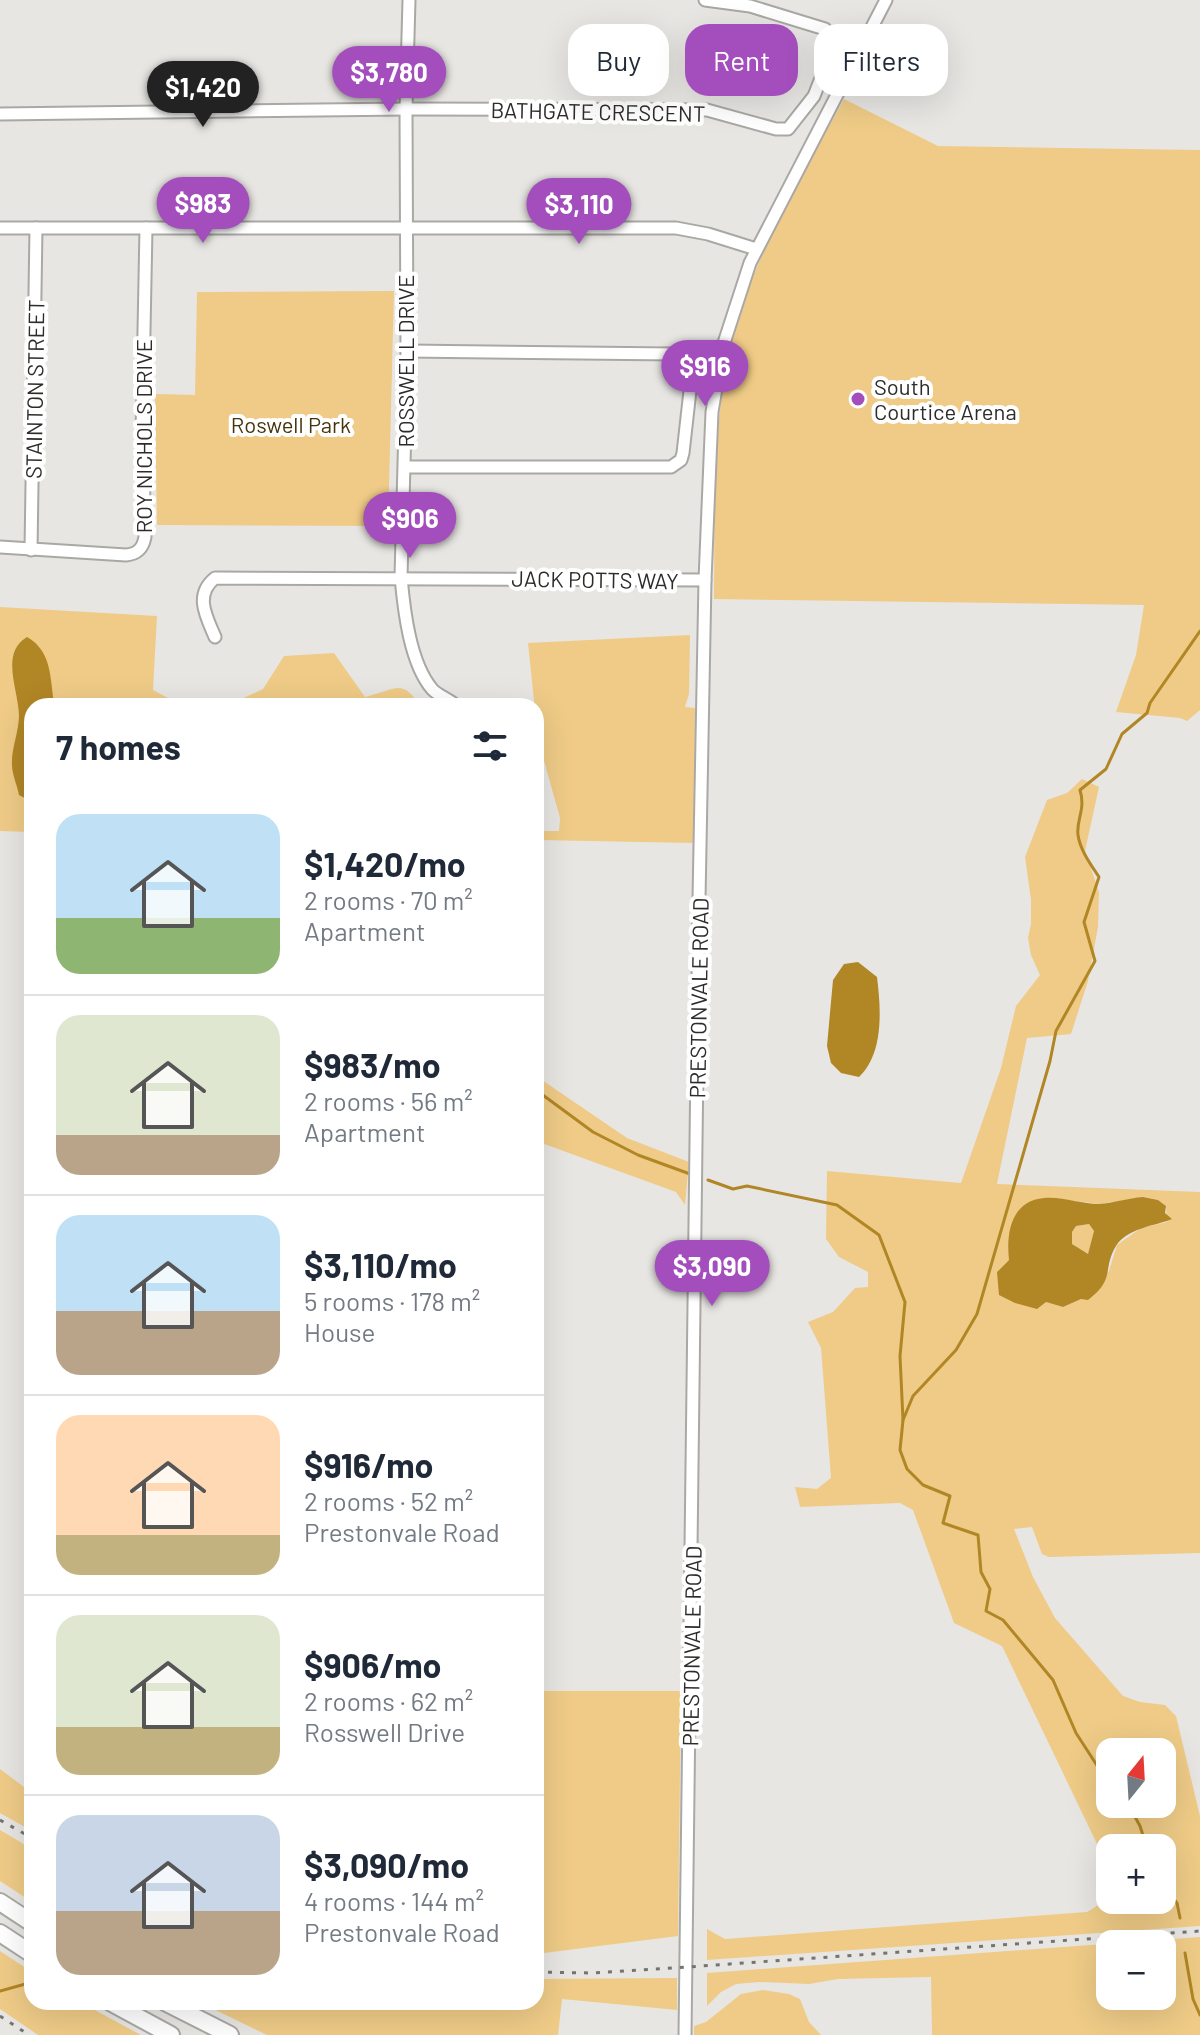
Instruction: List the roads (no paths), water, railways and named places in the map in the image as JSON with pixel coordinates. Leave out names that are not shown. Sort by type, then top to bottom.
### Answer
[{"type":"highway","points":[[0,1902],[24,1918]]},
{"type":"highway","points":[[0,1933],[24,1949]]},
{"type":"highway","points":[[125,2010],[171,2035]]},
{"type":"highway","points":[[181,2010],[230,2035]]},
{"type":"street","name":"ROSSWELL DRIVE","points":[[409,0],[405,228],[407,351],[401,577],[404,612],[414,650],[433,690],[445,698]]},
{"type":"street","name":"BATHGATE CRESCENT","points":[[406,109],[707,110],[776,129],[788,129],[814,96],[834,45],[825,29],[750,6],[705,0]]},
{"type":"street","name":"PRESTONVALE ROAD","points":[[685,2035],[705,580],[712,412],[732,315],[756,249],[886,0]]},
{"type":"street","points":[[0,114],[406,109]]},
{"type":"street","points":[[0,228],[676,228],[756,249]]},
{"type":"street","name":"STAINTON STREET","points":[[31,550],[36,228]]},
{"type":"street","name":"ROY NICHOLS DRIVE","points":[[0,547],[126,555],[140,550],[144,543],[142,423],[146,228]]},
{"type":"street","points":[[405,467],[671,467],[681,460],[683,453],[692,373],[689,361],[674,354],[407,351]]},
{"type":"street","name":"JACK POTTS WAY","points":[[215,637],[203,611],[203,597],[206,585],[215,578],[705,580]]},
{"type":"waterway","points":[[903,1420],[913,1396],[956,1350],[977,1314],[1056,1031],[1095,961],[1084,922],[1099,877],[1079,841],[1080,790],[1106,769],[1122,734],[1147,713],[1150,703],[1200,631]]},
{"type":"waterway","points":[[544,1096],[593,1132],[638,1155],[690,1174]]},
{"type":"waterway","points":[[708,1180],[733,1189],[747,1186],[837,1205],[879,1235],[905,1302],[900,1356],[903,1420],[900,1450],[907,1469],[923,1485],[950,1496],[943,1523],[978,1535],[981,1572],[990,1589],[986,1611],[1003,1620],[1053,1680],[1076,1733],[1096,1764]]},
{"type":"waterway","points":[[1136,1818],[1143,1834]]},
{"type":"waterway","points":[[1176,1902],[1180,1918]]},
{"type":"waterway","points":[[1185,1953],[1193,1999],[1200,2015]]},
{"type":"waterway","points":[[0,1991],[24,1984]]},
{"type":"railway","points":[[0,1820],[24,1834]]},
{"type":"railway","points":[[544,1972],[592,1973],[1200,1931]]},
{"type":"railway","points":[[0,2016],[29,2035]]},
{"type":"place","name":"South Courtice Arena","points":[[858,399]]},
{"type":"park label","name":"Roswell Park","points":[[291,424]]}]
